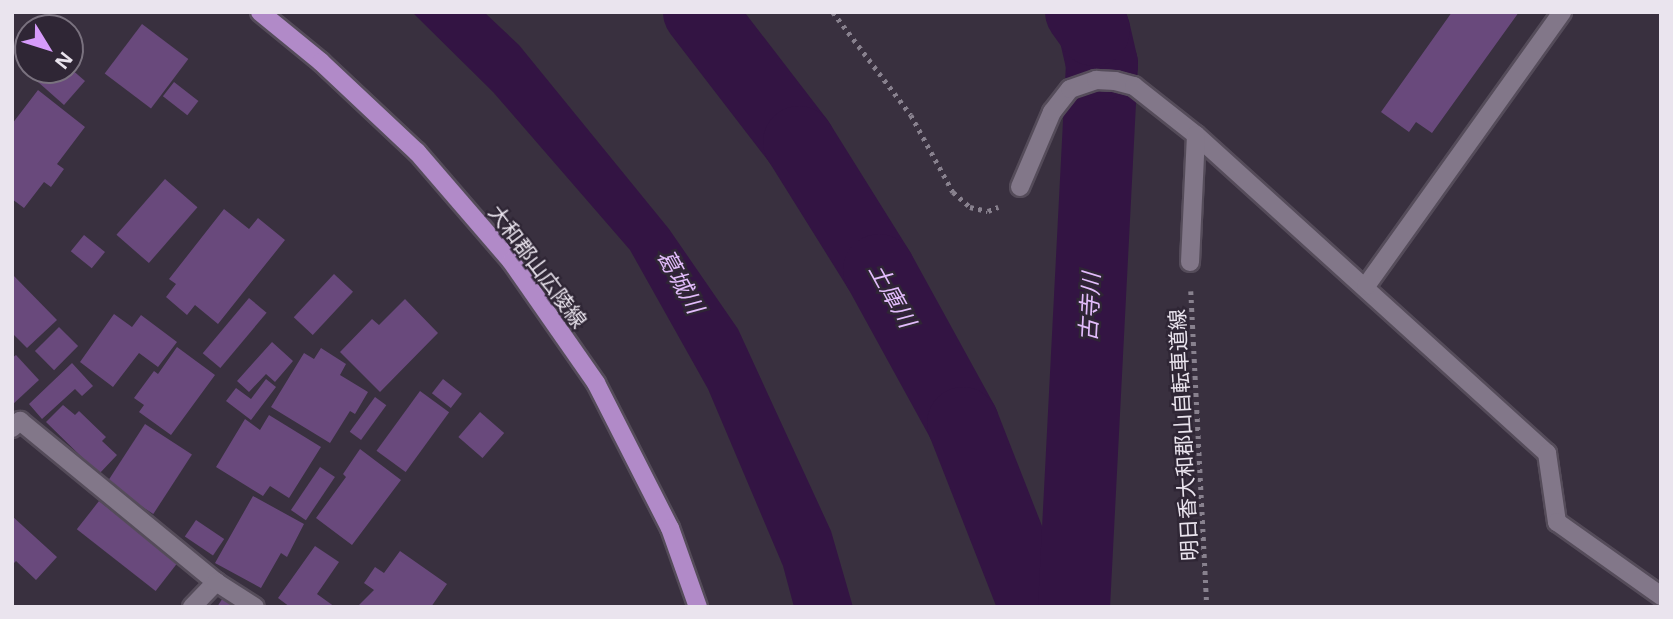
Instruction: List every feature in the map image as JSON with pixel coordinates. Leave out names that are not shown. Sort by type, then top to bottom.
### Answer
[{"type":"main road","name":"大和郡山広陵線","points":[[260,12],[321,62],[417,152],[511,261],[596,383],[670,528],[698,607]]},
{"type":"street","points":[[1366,286],[1562,12]]},
{"type":"street","points":[[1020,187],[1052,112],[1070,89],[1096,80],[1134,86],[1196,135],[1366,286],[1547,453],[1557,522],[1661,596]]},
{"type":"street","points":[[1190,262],[1196,135]]},
{"type":"street","points":[[12,428],[20,421],[216,582],[255,607]]},
{"type":"street","points":[[192,607],[216,582]]},
{"type":"path","points":[[833,12],[911,115],[953,192],[970,207],[988,211],[1009,203],[1020,187]]},
{"type":"path","name":"明日香大和郡山自転車道線","points":[[1190,262],[1207,607]]},
{"type":"water","name":"葛城川","points":[[412,12],[484,12],[519,45],[669,229],[738,329],[831,531],[853,607],[794,607],[783,566],[708,389],[630,250],[493,92]]},
{"type":"building","points":[[1452,12],[1519,12],[1432,133],[1416,122],[1409,132],[1381,112]]},
{"type":"building","points":[[142,24],[188,59],[151,108],[105,74]]},
{"type":"building","points":[[174,82],[198,101],[187,115],[163,96]]},
{"type":"building","points":[[40,84],[82,84],[64,105]]},
{"type":"building","points":[[38,90],[85,127],[57,164],[64,169],[51,187],[44,182],[24,208],[12,199],[12,124]]},
{"type":"building","points":[[165,179],[197,207],[149,263],[116,235]]},
{"type":"building","points":[[224,209],[249,229],[258,218],[285,240],[218,324],[195,305],[187,315],[166,297],[176,284],[169,279]]},
{"type":"building","points":[[84,235],[105,252],[92,268],[71,251]]},
{"type":"building","points":[[12,274],[57,320],[27,348],[12,333]]},
{"type":"building","points":[[334,274],[353,292],[313,335],[294,317]]},
{"type":"building","points":[[249,298],[267,313],[220,368],[203,353]]},
{"type":"building","points":[[405,299],[438,333],[380,392],[340,352],[372,319],[379,325]]},
{"type":"building","points":[[114,314],[132,327],[141,315],[177,342],[158,367],[139,353],[113,387],[80,362]]},
{"type":"building","points":[[59,327],[78,346],[54,370],[35,351]]},
{"type":"building","points":[[272,342],[293,361],[275,382],[266,374],[249,392],[237,381]]},
{"type":"building","points":[[177,347],[215,375],[171,435],[139,412],[144,405],[134,398],[154,371],[158,374]]},
{"type":"building","points":[[321,348],[346,364],[340,375],[368,392],[355,414],[350,411],[330,443],[271,407],[304,353],[314,359]]},
{"type":"building","points":[[16,355],[39,380],[12,405],[12,358]]},
{"type":"building","points":[[72,363],[93,386],[82,396],[75,389],[42,419],[29,404]]},
{"type":"building","points":[[266,379],[276,387],[251,420],[226,401],[236,388],[251,399]]},
{"type":"building","points":[[443,379],[462,394],[451,408],[432,393]]},
{"type":"building","points":[[420,391],[449,412],[406,472],[377,451]]},
{"type":"building","points":[[375,397],[386,405],[361,440],[350,432]]},
{"type":"building","points":[[63,405],[75,415],[79,411],[106,437],[102,441],[117,455],[99,474],[46,422]]},
{"type":"building","points":[[480,412],[504,433],[483,458],[458,437]]},
{"type":"building","points":[[269,415],[321,447],[289,498],[270,486],[263,496],[216,467],[245,419],[260,430]]},
{"type":"building","points":[[145,424],[192,454],[153,514],[106,484]]},
{"type":"building","points":[[360,449],[401,480],[352,545],[316,518],[346,477],[343,474]]},
{"type":"building","points":[[320,467],[335,477],[306,520],[291,510]]},
{"type":"building","points":[[253,496],[304,524],[287,557],[281,553],[261,588],[215,563]]},
{"type":"building","points":[[99,501],[178,563],[156,591],[77,529]]},
{"type":"building","points":[[12,516],[57,557],[36,580],[16,561],[12,565]]},
{"type":"building","points":[[196,520],[224,539],[213,556],[185,537]]},
{"type":"building","points":[[315,546],[339,562],[317,594],[335,607],[290,607],[278,598]]},
{"type":"building","points":[[400,551],[447,584],[431,607],[357,607],[374,590],[364,583],[375,567],[384,573]]},
{"type":"building","points":[[228,590],[252,607],[217,607]]},
{"type":"waterway","name":"土庫川","points":[[699,12],[799,142],[879,270],[963,423],[1035,607]]},
{"type":"waterway","name":"古寺川","points":[[1074,607],[1102,64],[1094,30],[1081,12]]}]
